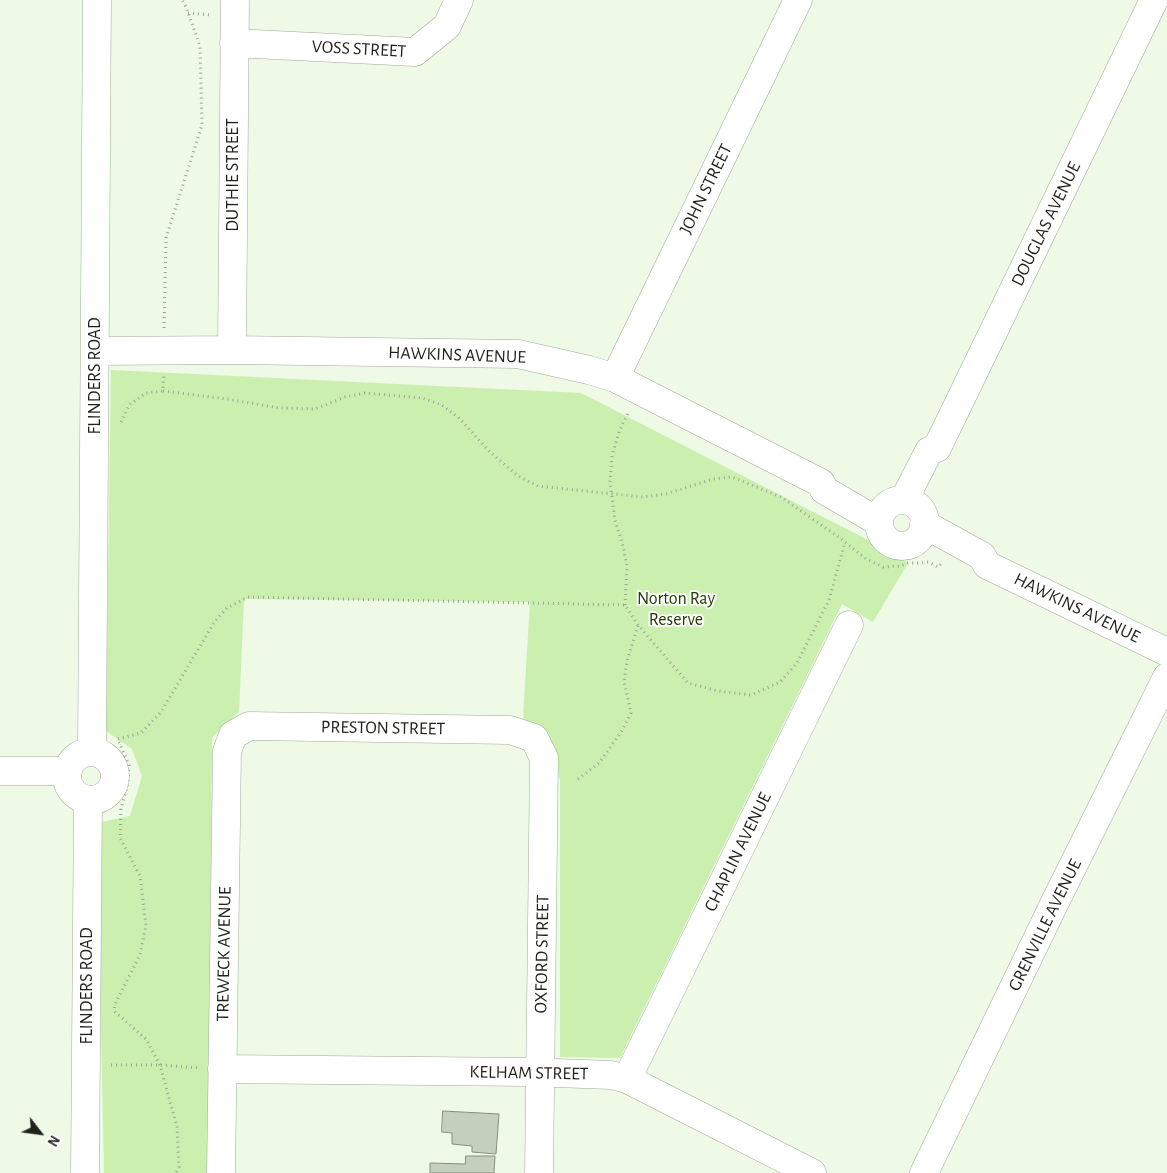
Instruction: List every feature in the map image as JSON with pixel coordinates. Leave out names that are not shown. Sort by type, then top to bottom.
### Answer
[{"type":"street","name":"FLINDERS ROAD","points":[[92,752],[97,0]]},
{"type":"street","name":"VOSS STREET","points":[[234,43],[415,52],[447,26],[459,0]]},
{"type":"street","name":"JOHN STREET","points":[[615,378],[798,0]]},
{"type":"street","name":"DOUGLAS AVENUE","points":[[905,517],[929,451],[937,448],[1154,0]]},
{"type":"street","name":"DUTHIE STREET","points":[[225,7],[234,43],[232,350]]},
{"type":"street","name":"HAWKINS AVENUE","points":[[95,351],[232,350],[518,354],[589,370],[615,378],[821,483],[824,490],[905,517],[982,556],[987,565],[1167,652]]},
{"type":"street","name":"HAWKINS AVENUE","points":[[905,517],[948,554],[978,567],[987,565]]},
{"type":"street","name":"CHAPLIN AVENUE","points":[[627,1079],[849,625]]},
{"type":"street","name":"GRENVILLE AVENUE","points":[[924,1173],[1167,677]]},
{"type":"street","name":"PRESTON STREET","points":[[233,736],[248,726],[510,730],[534,738]]},
{"type":"street","name":"TREWECK AVENUE","points":[[221,1173],[227,751],[233,736]]},
{"type":"street","name":"OXFORD STREET","points":[[534,738],[544,758],[539,1173]]},
{"type":"street","points":[[92,752],[101,754],[108,759],[114,769],[114,782],[108,792],[99,799],[88,800],[77,796],[69,785],[68,771],[75,758],[82,754],[92,752]]},
{"type":"street","points":[[0,771],[68,771]]},
{"type":"street","name":"FLINDERS ROAD","points":[[85,1173],[88,800]]},
{"type":"street","name":"KELHAM STREET","points":[[222,1069],[611,1075],[627,1079],[812,1173]]},
{"type":"path","points":[[163,391],[166,238],[202,125],[200,46],[182,0]]},
{"type":"path","points":[[188,13],[225,7]]},
{"type":"path","points":[[120,422],[129,404],[146,393],[163,391],[279,408],[315,409],[345,397],[365,393],[422,398],[442,405],[458,417],[490,452],[518,476],[538,486],[643,497],[666,494],[713,479],[732,477],[781,498],[845,542],[866,560],[883,568],[908,563],[920,564],[929,562],[938,567],[948,554]]},
{"type":"path","points":[[631,406],[619,432],[612,456],[610,482],[615,520],[627,567],[625,605],[638,625],[688,683],[718,691],[751,696],[780,682],[797,663],[829,600],[845,542]]},
{"type":"path","points":[[118,739],[140,733],[161,712],[216,622],[227,608],[248,596],[625,605]]},
{"type":"path","points":[[578,779],[598,764],[621,732],[631,713],[624,682],[627,661],[638,625]]},
{"type":"path","points":[[116,733],[129,766],[128,783],[121,809],[120,838],[140,876],[146,924],[140,955],[115,1004],[114,1011],[146,1039],[160,1065],[177,1128],[179,1167],[176,1173]]},
{"type":"path","points":[[86,1065],[160,1065],[222,1069]]},
{"type":"green space","name":"Norton Ray Reserve","points":[[111,370],[581,393],[868,540],[908,563],[873,622],[842,604],[620,1058],[560,1057],[560,780],[552,743],[523,718],[530,602],[244,599],[239,712],[212,738],[208,1173],[104,1173],[97,823],[130,816],[142,776],[132,749],[106,731]]},
{"type":"building","points":[[443,1111],[499,1114],[496,1154],[472,1152],[472,1146],[452,1144],[452,1133],[442,1132]]},
{"type":"building","points":[[466,1156],[495,1156],[494,1173],[430,1173],[430,1163],[465,1164]]}]
